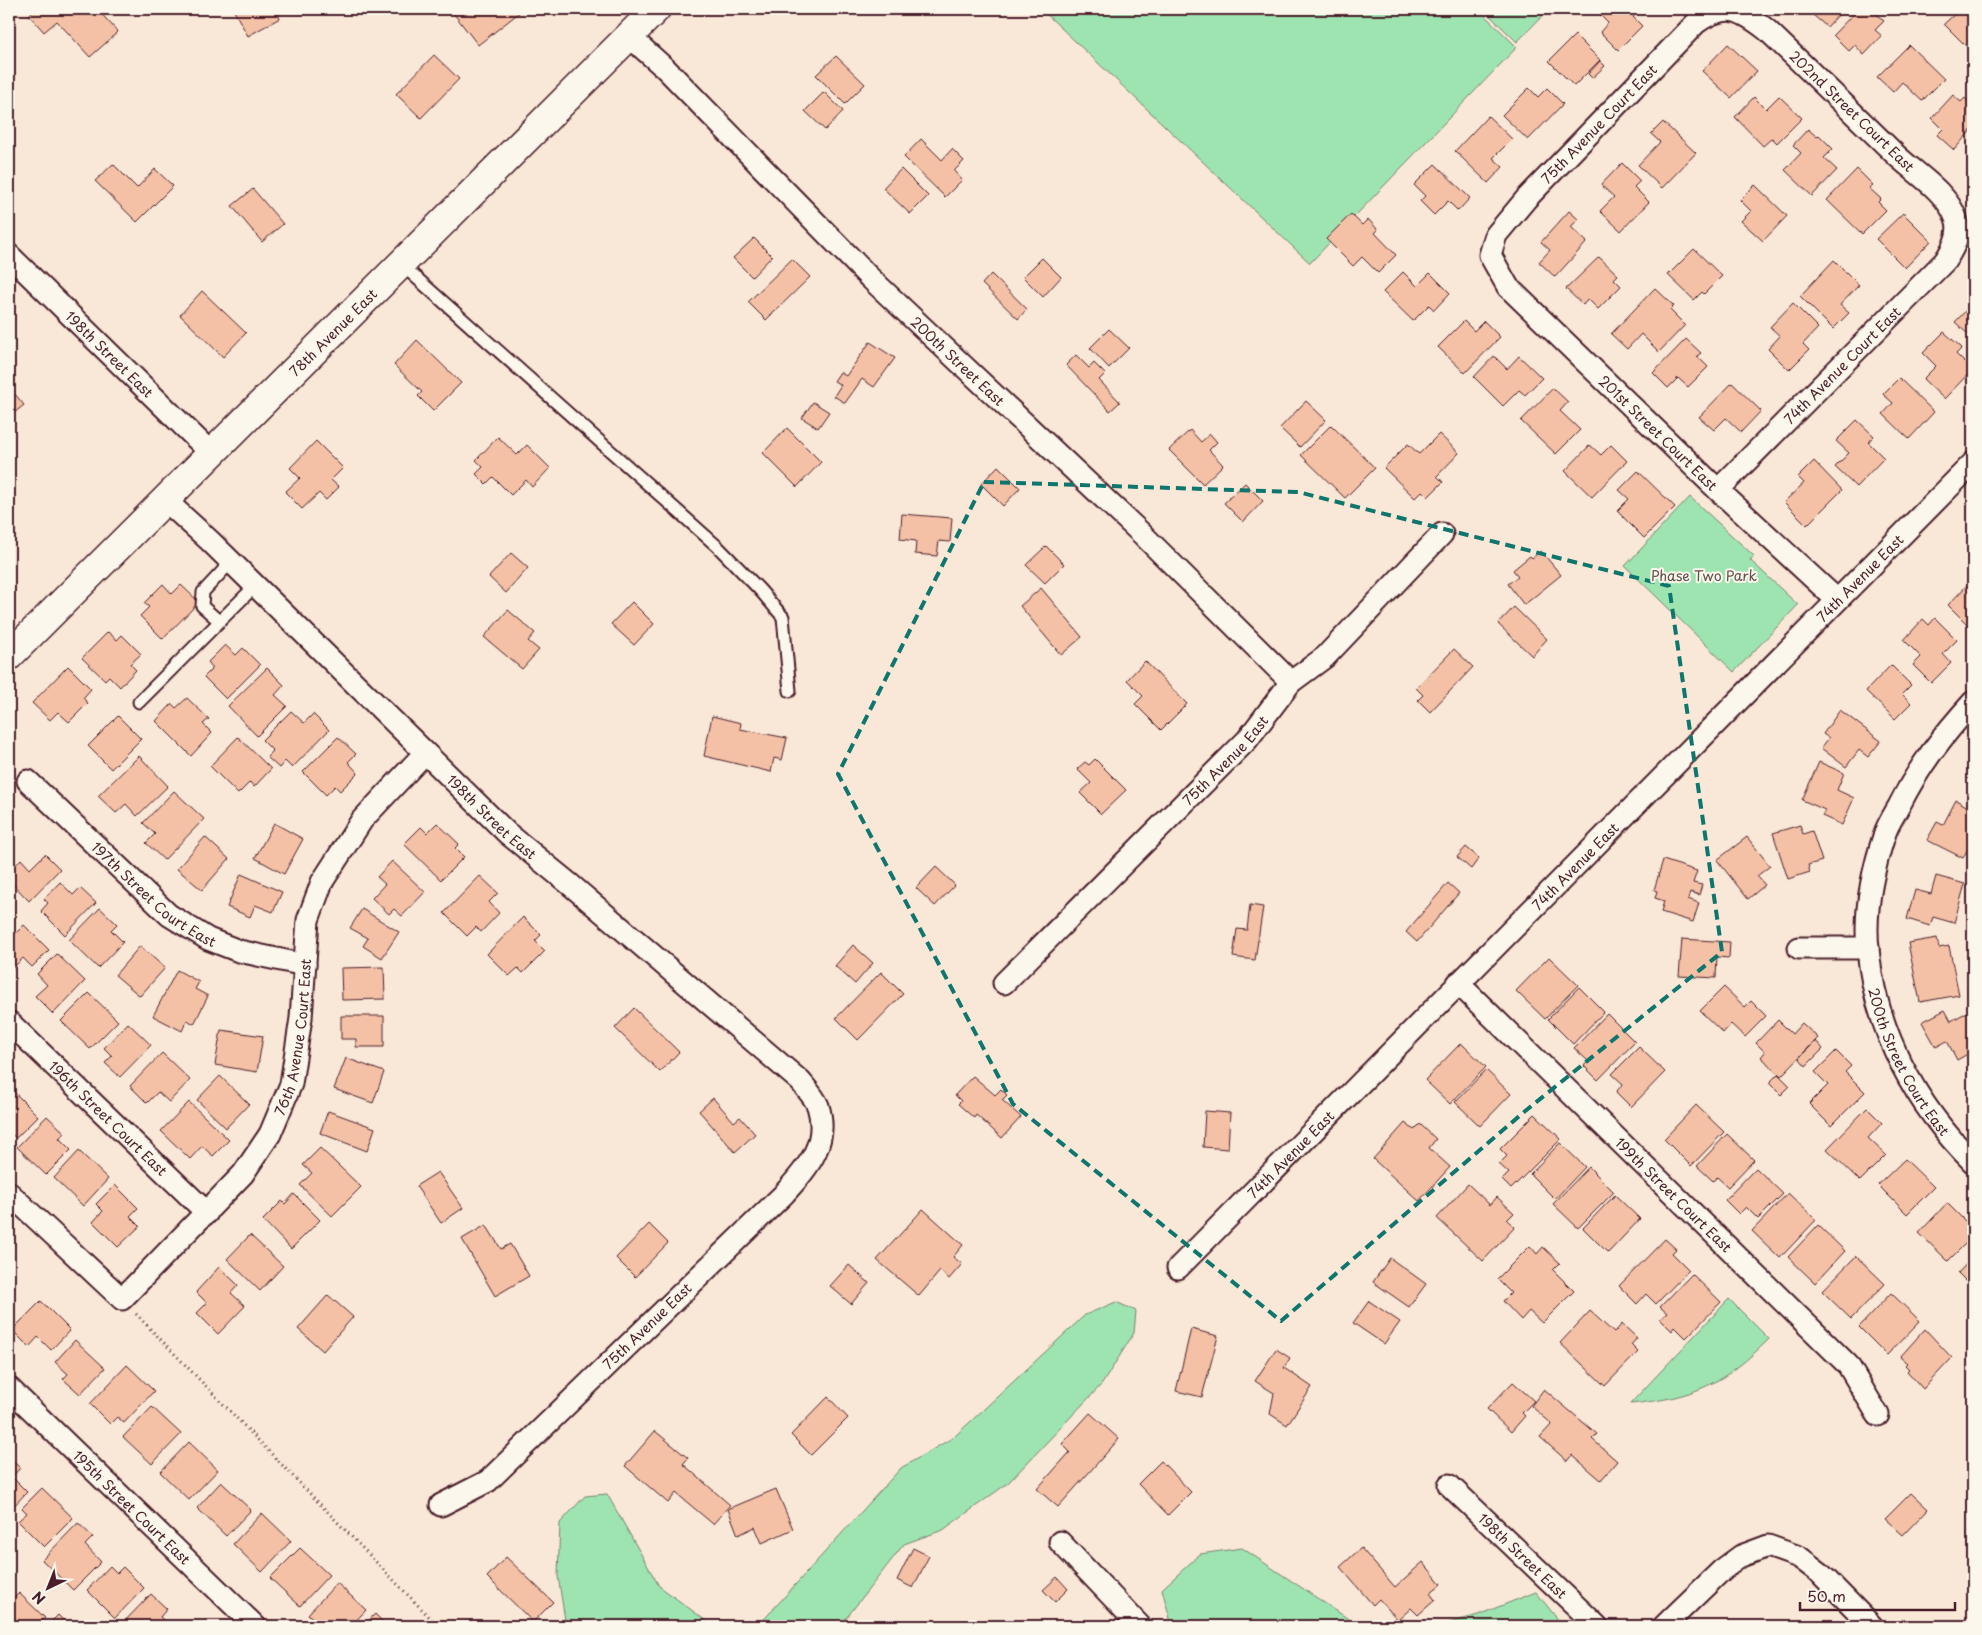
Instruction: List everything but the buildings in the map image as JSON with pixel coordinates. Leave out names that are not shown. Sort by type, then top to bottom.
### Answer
[{"type":"street","name":"78th Avenue East","points":[[9,656],[165,500],[210,452],[402,265],[656,9]]},
{"type":"street","name":"202nd Street Court East","points":[[1725,10],[1745,13],[1767,30],[1898,156],[1941,194],[1956,219],[1957,235]]},
{"type":"street","name":"75th Avenue Court East","points":[[1490,255],[1496,235],[1526,199],[1696,23],[1711,13],[1725,10]]},
{"type":"street","name":"200th Street East","points":[[630,37],[667,70],[869,277],[1142,534],[1291,682]]},
{"type":"street","name":"74th Avenue Court East","points":[[1718,490],[1945,261],[1955,246],[1957,235]]},
{"type":"street","name":"198th Street East","points":[[9,255],[210,452]]},
{"type":"street","name":"201st Street Court East","points":[[1490,255],[1508,287],[1718,490],[1837,600]]},
{"type":"street","name":"74th Avenue East","points":[[1178,1268],[1973,463]]},
{"type":"street","name":"198th Street East","points":[[165,500],[231,562],[506,833],[572,886],[800,1081],[818,1105],[821,1122]]},
{"type":"street","name":"75th Avenue East","points":[[1004,983],[1247,740],[1291,682],[1325,657],[1442,534]]},
{"type":"street","name":"200th Street Court East","points":[[1973,702],[1939,739],[1910,784],[1886,832],[1870,891],[1868,948],[1874,984],[1889,1037],[1902,1068],[1930,1114],[1948,1137],[1973,1162]]},
{"type":"street","name":"76th Avenue Court East","points":[[122,1299],[243,1174],[270,1134],[291,1084],[301,1018],[308,920],[322,882],[362,820],[424,754]]},
{"type":"street","name":"197th Street Court East","points":[[28,781],[169,915],[216,942],[239,950],[305,965]]},
{"type":"street","points":[[1800,948],[1868,948]]},
{"type":"street","name":"199th Street Court East","points":[[1458,983],[1848,1365],[1878,1415]]},
{"type":"street","name":"196th Street Court East","points":[[9,1022],[207,1212]]},
{"type":"street","name":"75th Avenue East","points":[[441,1505],[488,1481],[783,1195],[810,1166],[819,1145],[821,1122]]},
{"type":"street","points":[[10,1197],[122,1299]]},
{"type":"street","name":"195th Street Court East","points":[[9,1388],[255,1626]]},
{"type":"street","name":"198th Street East","points":[[1449,1485],[1597,1626]]},
{"type":"street","points":[[1060,1542],[1140,1626]]},
{"type":"street","points":[[1664,1626],[1722,1570],[1741,1556],[1768,1546],[1799,1557],[1813,1568],[1872,1626]]},
{"type":"lane","points":[[402,265],[718,547],[759,589],[783,617],[790,691]]},
{"type":"lane","points":[[219,621],[202,606],[203,592],[231,562]]},
{"type":"lane","points":[[139,702],[255,586]]},
{"type":"path","points":[[122,1299],[438,1626]]},
{"type":"highlighted area","points":[[984,482],[1298,492],[1669,586],[1722,952],[1524,1112],[1281,1321],[1013,1104],[838,774]]},
{"type":"green space","points":[[1041,9],[1478,9],[1517,47],[1310,263]]},
{"type":"green space","points":[[1483,9],[1549,9],[1517,42]]},
{"type":"green space","name":"Phase Two Park","points":[[1690,497],[1754,556],[1750,560],[1798,605],[1734,672],[1625,566]]},
{"type":"green space","points":[[1729,1299],[1769,1339],[1737,1367],[1722,1378],[1706,1386],[1672,1398],[1630,1404]]},
{"type":"green space","points":[[1116,1302],[1136,1311],[1134,1333],[1102,1384],[1008,1483],[943,1530],[904,1544],[840,1626],[758,1626],[901,1468],[954,1437],[1085,1315]]},
{"type":"green space","points":[[607,1494],[659,1586],[713,1626],[566,1626],[558,1576],[560,1523],[585,1496]]},
{"type":"green space","points":[[1242,1548],[1359,1626],[1172,1626],[1162,1589],[1200,1554]]},
{"type":"green space","points":[[1536,1592],[1563,1626],[1438,1626],[1478,1615]]}]
